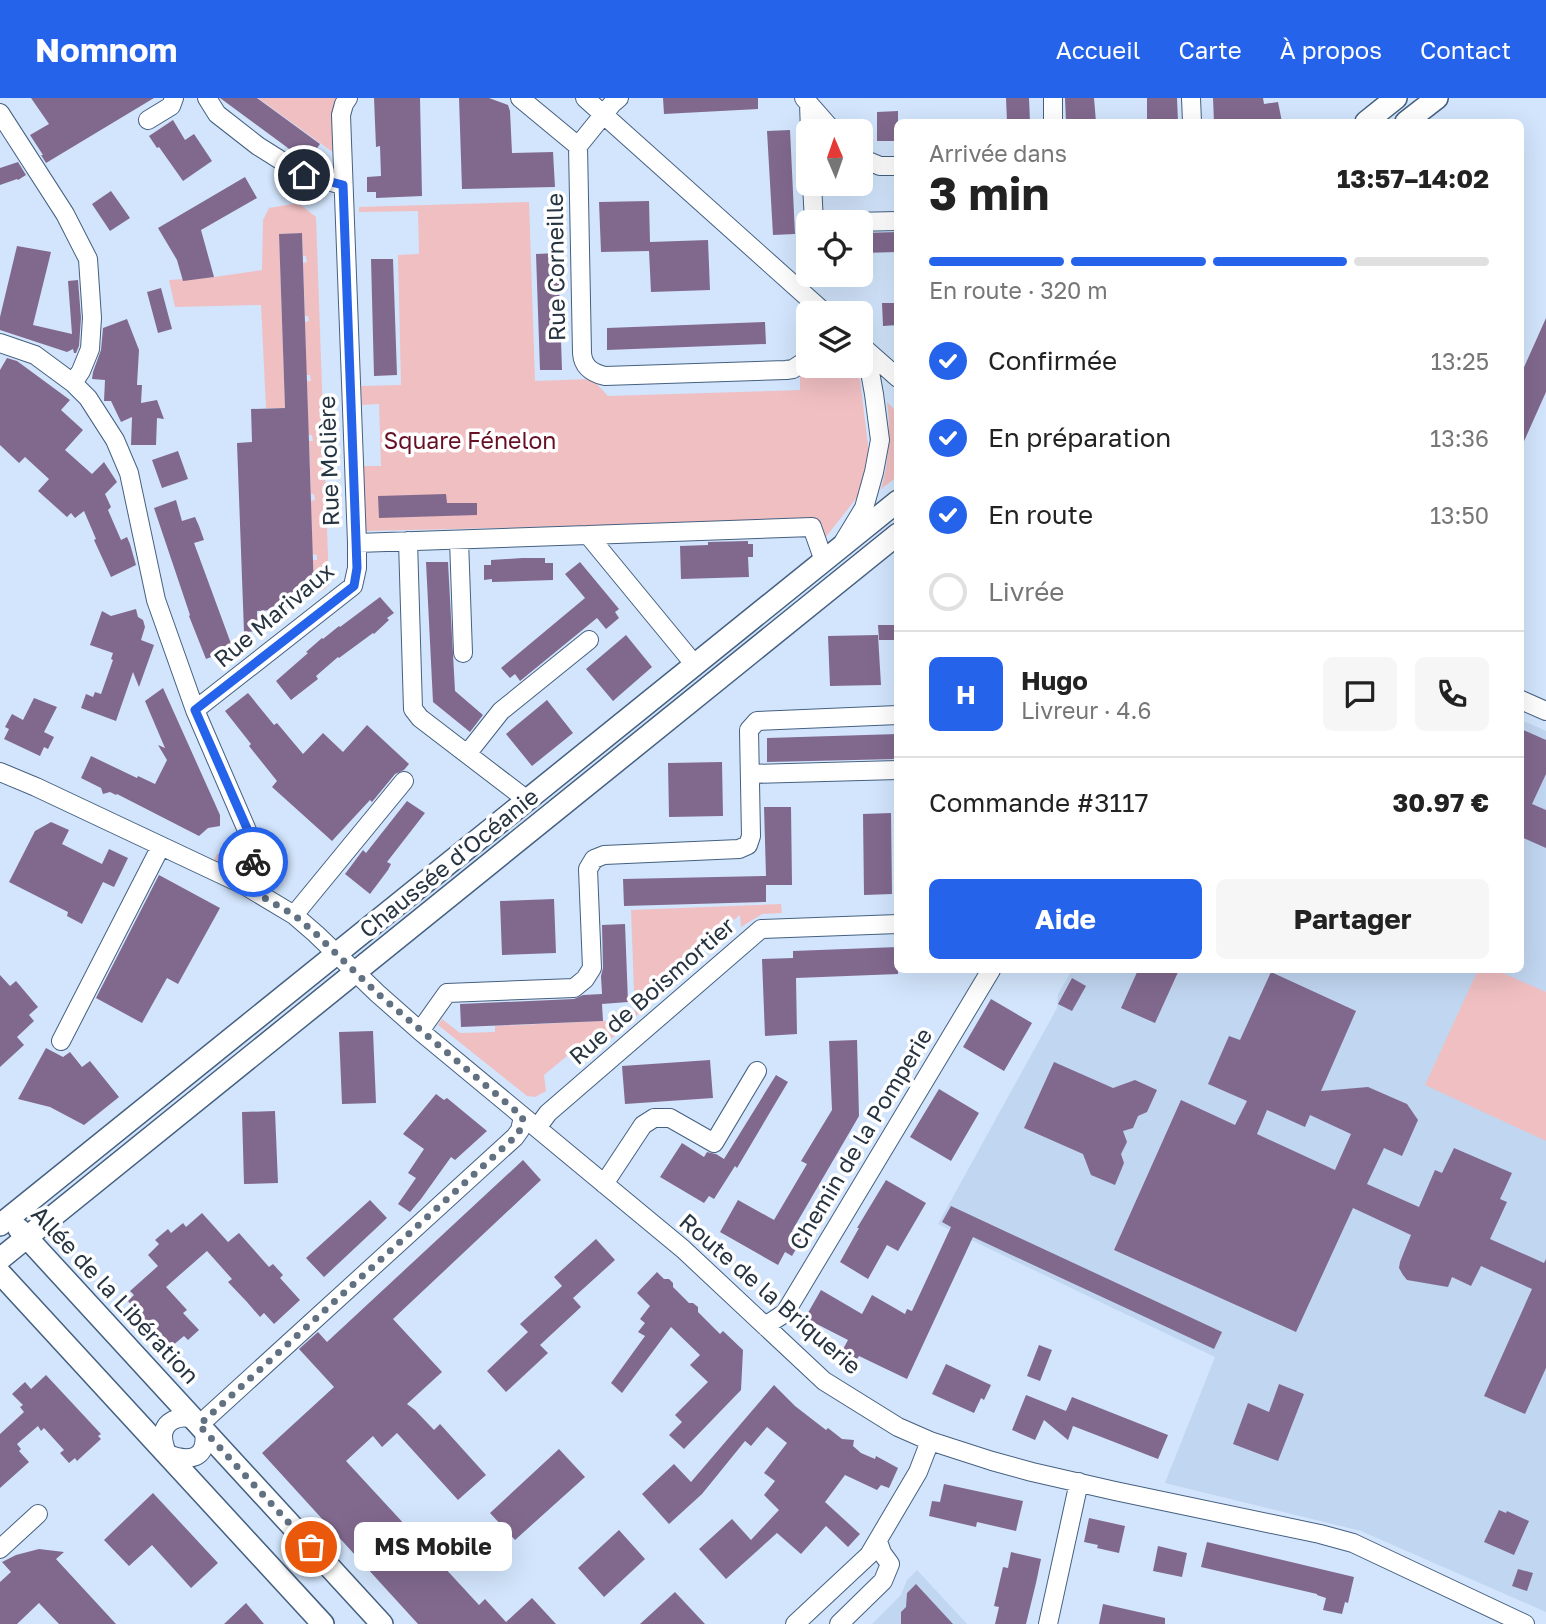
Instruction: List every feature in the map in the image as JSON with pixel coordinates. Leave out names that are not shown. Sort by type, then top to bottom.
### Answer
[{"type":"main road","points":[[1370,119],[1396,98]]},
{"type":"main road","points":[[1410,119],[1437,98]]},
{"type":"main road","name":"Chaussée d'Océanie","points":[[3,1217],[337,954],[894,504]]},
{"type":"main road","name":"Chaussée d'Océanie","points":[[0,1259],[894,537]]},
{"type":"main road","name":"Allée de la Libération","points":[[3,1217],[27,1238],[382,1624]]},
{"type":"main road","points":[[0,1273],[323,1624]]},
{"type":"street","points":[[148,120],[171,106],[174,98]]},
{"type":"street","points":[[207,98],[217,114],[258,146],[304,175],[343,185]]},
{"type":"street","name":"Rue Molière","points":[[348,98],[341,115],[357,543],[811,527],[832,554]]},
{"type":"street","points":[[520,98],[578,146],[619,98]]},
{"type":"street","points":[[585,98],[812,301]]},
{"type":"street","points":[[1053,98],[1054,119]]},
{"type":"street","points":[[1191,98],[1192,119]]},
{"type":"street","points":[[806,101],[808,119]]},
{"type":"street","points":[[806,101],[822,119]]},
{"type":"street","points":[[0,113],[65,214],[88,259],[92,318],[90,349],[74,383]]},
{"type":"street","name":"Rue Corneille","points":[[578,146],[582,353],[589,370],[605,376],[786,370],[796,367]]},
{"type":"street","points":[[873,163],[894,166]]},
{"type":"street","points":[[873,221],[894,220]]},
{"type":"street","points":[[0,343],[35,355],[74,383],[88,398],[108,429],[130,473],[156,600],[195,710],[256,849],[244,886]]},
{"type":"street","points":[[873,356],[894,374]]},
{"type":"street","points":[[832,554],[864,508],[874,472],[880,440],[870,378]]},
{"type":"street","points":[[588,535],[695,665]]},
{"type":"street","points":[[459,540],[463,653]]},
{"type":"street","points":[[408,541],[414,709],[420,718],[527,800]]},
{"type":"street","name":"Rue Marivaux","points":[[195,710],[354,586],[357,543]]},
{"type":"street","points":[[467,754],[500,711],[589,640]]},
{"type":"street","points":[[1524,701],[1546,711]]},
{"type":"street","points":[[420,1031],[447,993],[574,988],[585,979],[592,968],[588,869],[594,859],[604,855],[738,849],[748,845],[751,836],[749,730],[757,721],[894,715]]},
{"type":"street","points":[[750,774],[894,770]]},
{"type":"street","name":"Route de la Briquerie","points":[[3,779],[161,846],[244,886],[294,915],[420,1031],[683,1249],[824,1381],[898,1427],[929,1441],[992,1461],[1353,1543],[1525,1624]]},
{"type":"street","points":[[294,915],[404,781]]},
{"type":"street","points":[[61,1041],[161,846]]},
{"type":"street","name":"Rue de Boismortier","points":[[199,1425],[520,1130],[548,1113],[761,929],[894,924]]},
{"type":"street","name":"Chemin de la Pomperie","points":[[765,1326],[785,1313],[989,973]]},
{"type":"street","points":[[604,1184],[643,1125],[654,1118],[670,1118],[714,1143],[757,1071]]},
{"type":"street","points":[[184,1417],[199,1425],[204,1444],[200,1452],[193,1457],[182,1459],[167,1454],[163,1438],[166,1427],[172,1421],[184,1417]]},
{"type":"street","points":[[794,1624],[869,1555],[918,1472],[929,1441]]},
{"type":"street","points":[[1048,1624],[1079,1482]]},
{"type":"street","points":[[0,1549],[38,1514]]},
{"type":"street","points":[[839,1624],[883,1581],[890,1564],[877,1541]]},
{"type":"shaded area","points":[[1524,721],[1546,731],[1546,1612],[1361,1531],[1165,1483],[1215,1357],[938,1224],[1057,1008],[1058,994],[1070,973],[1524,973]]},
{"type":"shaded area","points":[[917,1570],[967,1624],[872,1624],[901,1595],[907,1580]]},
{"type":"green space","points":[[258,98],[335,98],[339,101],[338,156]]},
{"type":"green space","name":"Square Fénelon","points":[[529,202],[535,381],[592,379],[608,396],[800,390],[800,378],[858,378],[869,453],[858,496],[822,542],[812,521],[365,531],[363,466],[381,466],[379,404],[362,405],[361,386],[401,385],[398,255],[419,254],[418,211],[359,212],[359,207]]},
{"type":"green space","points":[[298,203],[316,217],[329,585],[322,591],[314,591],[313,560],[317,560],[317,555],[312,554],[311,501],[315,500],[314,494],[311,494],[309,441],[313,441],[312,435],[308,435],[307,381],[311,381],[310,375],[306,375],[305,322],[309,321],[308,316],[305,316],[303,263],[307,262],[306,256],[303,256],[302,233],[279,234],[285,408],[266,408],[261,305],[175,307],[169,280],[262,270],[263,220],[269,208]]},
{"type":"green space","points":[[887,402],[894,409],[894,479],[881,489],[886,467],[889,424]]},
{"type":"green space","points":[[243,844],[247,854],[237,870],[223,870],[212,865],[217,854]]},
{"type":"green space","points":[[781,904],[782,913],[762,914],[741,927],[740,915],[683,960],[685,975],[635,1017],[631,910]]},
{"type":"green space","points":[[1477,973],[1503,973],[1546,992],[1546,1141],[1425,1085]]},
{"type":"green space","points":[[442,1019],[460,1033],[495,1032],[495,1026],[603,1021],[615,1022],[619,1028],[618,1033],[607,1042],[596,1032],[544,1075],[546,1091],[535,1097],[527,1096],[438,1025]]},
{"type":"building","points":[[31,98],[154,98],[46,163],[30,135],[49,124]]},
{"type":"building","points":[[220,98],[257,98],[320,144],[307,162]]},
{"type":"building","points":[[374,98],[420,98],[422,196],[376,198],[376,192],[367,192],[367,177],[381,176],[380,146],[376,147]]},
{"type":"building","points":[[459,98],[489,98],[508,105],[512,153],[553,152],[555,187],[462,189]]},
{"type":"building","points":[[663,98],[758,98],[758,109],[664,114]]},
{"type":"building","points":[[1006,98],[1029,98],[1030,119],[1007,119]]},
{"type":"building","points":[[1065,98],[1094,98],[1096,119],[1066,119]]},
{"type":"building","points":[[1147,98],[1177,98],[1178,119],[1147,119]]},
{"type":"building","points":[[1213,98],[1263,98],[1264,104],[1278,102],[1281,119],[1214,119]]},
{"type":"building","points":[[898,111],[898,119],[894,119],[894,141],[877,141],[877,112]]},
{"type":"building","points":[[173,120],[185,140],[194,134],[212,161],[183,181],[149,136]]},
{"type":"building","points":[[790,130],[795,234],[773,235],[767,131]]},
{"type":"building","points":[[18,162],[26,175],[0,185],[0,168]]},
{"type":"building","points":[[245,177],[257,198],[201,230],[214,277],[183,281],[177,260],[158,228]]},
{"type":"building","points":[[111,191],[130,218],[110,231],[92,204]]},
{"type":"building","points":[[649,201],[650,242],[708,240],[710,290],[651,292],[649,251],[601,252],[599,202]]},
{"type":"building","points":[[894,232],[894,252],[873,253],[873,233]]},
{"type":"building","points":[[302,233],[314,591],[292,592],[292,609],[257,611],[258,631],[244,632],[237,443],[252,442],[251,409],[285,408],[279,234]]},
{"type":"building","points":[[17,246],[51,252],[33,325],[72,334],[68,281],[78,280],[81,318],[76,353],[73,349],[67,352],[0,330],[0,317]]},
{"type":"building","points":[[558,253],[562,370],[540,370],[536,254]]},
{"type":"building","points":[[371,259],[393,259],[397,375],[374,376]]},
{"type":"building","points":[[161,288],[172,329],[158,333],[147,292]]},
{"type":"building","points":[[882,303],[894,303],[894,325],[883,326]]},
{"type":"building","points":[[1546,318],[1546,392],[1524,441],[1524,367]]},
{"type":"building","points":[[127,319],[139,350],[137,385],[142,385],[141,403],[157,400],[164,419],[157,418],[156,445],[131,445],[132,417],[121,422],[111,401],[104,401],[105,380],[92,379],[101,350],[103,328]]},
{"type":"building","points":[[765,322],[766,344],[607,350],[607,328]]},
{"type":"building","points":[[7,358],[17,361],[70,400],[61,410],[83,430],[65,450],[92,474],[104,462],[117,482],[105,494],[111,507],[108,510],[121,540],[127,537],[136,565],[111,577],[84,511],[75,518],[71,513],[67,517],[38,491],[49,479],[25,457],[19,463],[0,445],[0,370]]},
{"type":"building","points":[[178,451],[188,479],[162,488],[152,460]]},
{"type":"building","points":[[446,494],[447,503],[477,503],[477,515],[379,518],[378,496]]},
{"type":"building","points":[[176,500],[182,521],[195,517],[199,526],[204,540],[194,543],[233,649],[206,659],[154,508]]},
{"type":"building","points":[[748,541],[748,544],[753,544],[753,557],[748,557],[749,577],[681,579],[680,546]]},
{"type":"building","points":[[545,558],[545,563],[553,563],[553,580],[484,580],[484,565],[491,565],[491,560]]},
{"type":"building","points":[[426,562],[448,562],[455,691],[483,715],[470,732],[433,702]]},
{"type":"building","points":[[580,562],[619,609],[615,612],[619,618],[606,629],[597,618],[520,681],[515,674],[510,678],[501,668],[585,598],[565,574]]},
{"type":"building","points":[[380,597],[394,613],[387,618],[389,620],[374,634],[338,657],[316,676],[318,679],[291,700],[276,681],[322,638]]},
{"type":"building","points":[[136,609],[145,627],[141,640],[154,645],[139,687],[133,672],[116,721],[81,708],[86,694],[93,697],[95,692],[101,694],[113,660],[113,653],[90,645],[102,611],[111,616]]},
{"type":"building","points":[[878,625],[894,625],[894,640],[879,640]]},
{"type":"building","points":[[626,635],[652,667],[613,701],[586,669]]},
{"type":"building","points":[[878,635],[881,685],[830,686],[828,636]]},
{"type":"building","points":[[163,688],[220,815],[220,826],[208,828],[199,836],[117,794],[103,794],[101,788],[81,778],[91,756],[155,784],[167,760],[158,745],[165,748],[145,701]]},
{"type":"building","points":[[248,693],[274,725],[277,723],[303,754],[323,733],[343,752],[367,725],[409,764],[395,774],[372,802],[370,800],[332,841],[272,787],[277,781],[225,711]]},
{"type":"building","points":[[34,698],[57,707],[44,732],[54,737],[48,749],[44,747],[40,756],[4,739],[9,729],[5,727],[12,714],[23,720]]},
{"type":"building","points":[[547,700],[573,733],[532,766],[506,734]]},
{"type":"building","points":[[1524,730],[1546,740],[1546,774],[1532,804],[1546,810],[1546,848],[1524,838]]},
{"type":"building","points":[[894,734],[894,759],[767,762],[767,738]]},
{"type":"building","points":[[722,762],[723,816],[669,817],[668,763]]},
{"type":"building","points":[[407,801],[425,813],[387,862],[391,864],[388,870],[370,894],[345,874],[363,850],[366,853]]},
{"type":"building","points":[[764,807],[791,807],[792,885],[766,885],[766,902],[624,906],[623,879],[766,876]]},
{"type":"building","points":[[891,813],[892,894],[864,895],[863,814]]},
{"type":"building","points":[[51,822],[69,830],[62,844],[102,864],[109,849],[128,858],[114,887],[103,882],[82,924],[67,916],[68,912],[9,882],[35,831]]},
{"type":"building","points":[[159,875],[220,908],[178,984],[167,978],[142,1023],[96,998]]},
{"type":"building","points":[[554,899],[556,953],[502,955],[500,901]]},
{"type":"building","points":[[625,924],[628,1002],[602,1004],[603,1021],[461,1027],[460,1004],[574,999],[583,995],[602,994],[602,925]]},
{"type":"building","points":[[894,947],[894,973],[898,974],[796,978],[797,1034],[765,1036],[762,959],[793,958],[793,951]]},
{"type":"building","points":[[1137,973],[1178,973],[1155,1023],[1121,1008]]},
{"type":"building","points":[[1271,973],[1356,1011],[1321,1091],[1368,1087],[1407,1104],[1418,1120],[1402,1156],[1384,1148],[1367,1184],[1419,1207],[1435,1170],[1442,1173],[1454,1148],[1512,1173],[1500,1199],[1507,1202],[1490,1239],[1544,1263],[1546,1259],[1546,1368],[1525,1414],[1484,1396],[1532,1289],[1481,1266],[1471,1286],[1452,1277],[1448,1287],[1407,1280],[1399,1268],[1411,1235],[1353,1208],[1296,1332],[1114,1250],[1181,1100],[1235,1125],[1247,1101],[1208,1084],[1229,1036],[1240,1040]],"holes":[[[1267,1110],[1305,1127],[1310,1115],[1351,1134],[1335,1170],[1257,1134]]]},
{"type":"building","points":[[0,975],[10,986],[16,981],[38,1007],[29,1015],[34,1021],[17,1037],[24,1045],[0,1067]]},
{"type":"building","points":[[1072,978],[1086,986],[1072,1011],[1058,1004]]},
{"type":"building","points":[[991,999],[1032,1023],[1004,1071],[963,1047]]},
{"type":"building","points":[[373,1031],[376,1103],[342,1104],[339,1032]]},
{"type":"building","points":[[857,1040],[859,1116],[792,1231],[803,1237],[792,1256],[785,1252],[778,1265],[720,1232],[738,1200],[774,1220],[807,1164],[801,1161],[832,1110],[829,1041]]},
{"type":"building","points":[[46,1048],[63,1057],[70,1052],[82,1067],[90,1061],[119,1097],[84,1125],[50,1107],[18,1099]]},
{"type":"building","points":[[710,1060],[713,1098],[625,1104],[622,1066]]},
{"type":"building","points":[[1054,1062],[1113,1088],[1135,1080],[1157,1090],[1147,1112],[1138,1116],[1133,1128],[1123,1131],[1127,1142],[1121,1154],[1124,1163],[1115,1185],[1091,1175],[1083,1154],[1024,1128]]},
{"type":"building","points":[[776,1075],[788,1082],[737,1168],[735,1166],[714,1199],[709,1196],[704,1203],[660,1177],[682,1143],[704,1157],[707,1152],[724,1159]]},
{"type":"building","points":[[939,1089],[979,1113],[951,1161],[910,1137]]},
{"type":"building","points":[[436,1094],[444,1100],[447,1098],[487,1131],[455,1160],[451,1157],[410,1212],[398,1204],[416,1178],[408,1173],[424,1149],[403,1134]]},
{"type":"building","points":[[275,1111],[278,1183],[244,1184],[242,1112]]},
{"type":"building","points":[[523,1160],[541,1180],[393,1319],[442,1372],[407,1404],[434,1430],[440,1424],[486,1475],[458,1500],[397,1433],[382,1447],[373,1436],[346,1461],[479,1605],[485,1599],[506,1622],[532,1598],[556,1624],[418,1624],[262,1453],[334,1387],[299,1349],[318,1332],[327,1342]]},
{"type":"building","points":[[886,1180],[926,1203],[898,1251],[887,1245],[868,1279],[840,1262]]},
{"type":"building","points":[[370,1200],[387,1218],[324,1277],[306,1258]]},
{"type":"building","points":[[951,1206],[1222,1332],[1214,1349],[973,1237],[907,1379],[859,1356],[857,1359],[842,1351],[848,1340],[805,1318],[821,1290],[862,1314],[872,1295],[905,1314],[907,1309],[912,1311],[951,1227],[942,1222]]},
{"type":"building","points":[[202,1213],[228,1242],[239,1233],[269,1267],[273,1264],[283,1275],[280,1278],[300,1300],[274,1324],[264,1313],[260,1317],[228,1282],[232,1279],[207,1251],[166,1287],[187,1310],[183,1313],[199,1330],[188,1340],[184,1336],[172,1346],[161,1334],[157,1337],[146,1326],[148,1324],[128,1301],[134,1295],[130,1291],[158,1266],[148,1255],[159,1244],[155,1240],[168,1229],[171,1233],[183,1223],[186,1227]]},
{"type":"building","points":[[596,1239],[615,1260],[573,1298],[581,1307],[540,1345],[548,1353],[506,1392],[487,1371],[528,1332],[520,1324],[562,1286],[554,1277]]},
{"type":"building","points":[[657,1272],[664,1279],[669,1279],[689,1303],[698,1307],[698,1312],[720,1334],[723,1331],[743,1350],[741,1390],[684,1449],[669,1435],[682,1422],[675,1415],[708,1382],[690,1365],[700,1355],[671,1327],[622,1393],[611,1383],[645,1336],[638,1332],[645,1323],[640,1319],[650,1306],[637,1293]]},
{"type":"building","points":[[1039,1345],[1052,1350],[1040,1381],[1027,1376]]},
{"type":"building","points":[[946,1364],[991,1385],[974,1413],[932,1394]]},
{"type":"building","points":[[46,1375],[101,1434],[98,1436],[101,1439],[77,1461],[75,1458],[69,1463],[60,1453],[64,1450],[44,1428],[41,1431],[38,1426],[17,1444],[21,1449],[19,1451],[29,1462],[0,1488],[0,1434],[24,1412],[20,1407],[23,1405],[12,1394],[25,1382],[31,1389]]},
{"type":"building","points":[[1279,1384],[1304,1394],[1278,1461],[1233,1444],[1248,1403],[1269,1412]]},
{"type":"building","points":[[774,1385],[795,1406],[826,1430],[828,1428],[842,1439],[854,1440],[853,1446],[861,1453],[875,1459],[876,1456],[898,1468],[889,1488],[881,1485],[877,1490],[845,1475],[825,1502],[860,1534],[848,1547],[826,1526],[801,1554],[777,1533],[726,1579],[699,1549],[732,1519],[751,1540],[779,1510],[764,1495],[775,1481],[764,1473],[787,1443],[767,1427],[751,1446],[745,1441],[702,1494],[669,1524],[642,1494],[674,1464],[691,1482]]},
{"type":"building","points":[[1026,1395],[1066,1411],[1072,1397],[1168,1435],[1158,1459],[1073,1426],[1068,1440],[1044,1420],[1035,1440],[1012,1430]]},
{"type":"building","points":[[559,1449],[585,1477],[515,1540],[490,1513]]},
{"type":"building","points":[[944,1484],[1023,1501],[1016,1531],[977,1522],[976,1527],[929,1516],[932,1501],[940,1502]]},
{"type":"building","points":[[153,1493],[218,1563],[191,1588],[152,1545],[129,1566],[104,1540]]},
{"type":"building","points":[[1499,1510],[1529,1521],[1514,1555],[1484,1542]]},
{"type":"building","points":[[1089,1518],[1125,1526],[1119,1553],[1084,1542]]},
{"type":"building","points":[[619,1530],[645,1559],[604,1597],[578,1568]]},
{"type":"building","points":[[1207,1542],[1354,1577],[1348,1603],[1345,1602],[1342,1614],[1323,1610],[1326,1598],[1317,1594],[1201,1567]]},
{"type":"building","points":[[1158,1546],[1187,1553],[1182,1577],[1153,1571]]},
{"type":"building","points":[[39,1549],[64,1552],[56,1559],[116,1624],[59,1624],[39,1603],[17,1624],[0,1624],[0,1582],[11,1572],[2,1562]]},
{"type":"building","points":[[1011,1552],[1041,1559],[1036,1583],[1026,1624],[995,1624],[999,1607],[994,1606],[1003,1567],[1008,1568]]},
{"type":"building","points":[[1518,1569],[1533,1573],[1527,1591],[1512,1586]]},
{"type":"building","points":[[916,1584],[953,1624],[901,1624],[901,1612],[906,1607],[907,1593]]},
{"type":"building","points":[[675,1592],[705,1624],[640,1624]]},
{"type":"building","points":[[246,1603],[264,1624],[224,1624]]},
{"type":"building","points":[[1103,1604],[1165,1618],[1165,1624],[1099,1624]]},
{"type":"way so far","points":[[253,862],[244,886],[294,915],[420,1031],[523,1117],[515,1137],[199,1425],[311,1547]]},
{"type":"place","name":"MS Mobile","points":[[311,1547]]},
{"type":"route","points":[[253,862],[256,849],[195,710],[354,586],[357,568],[343,185],[304,175]]}]
